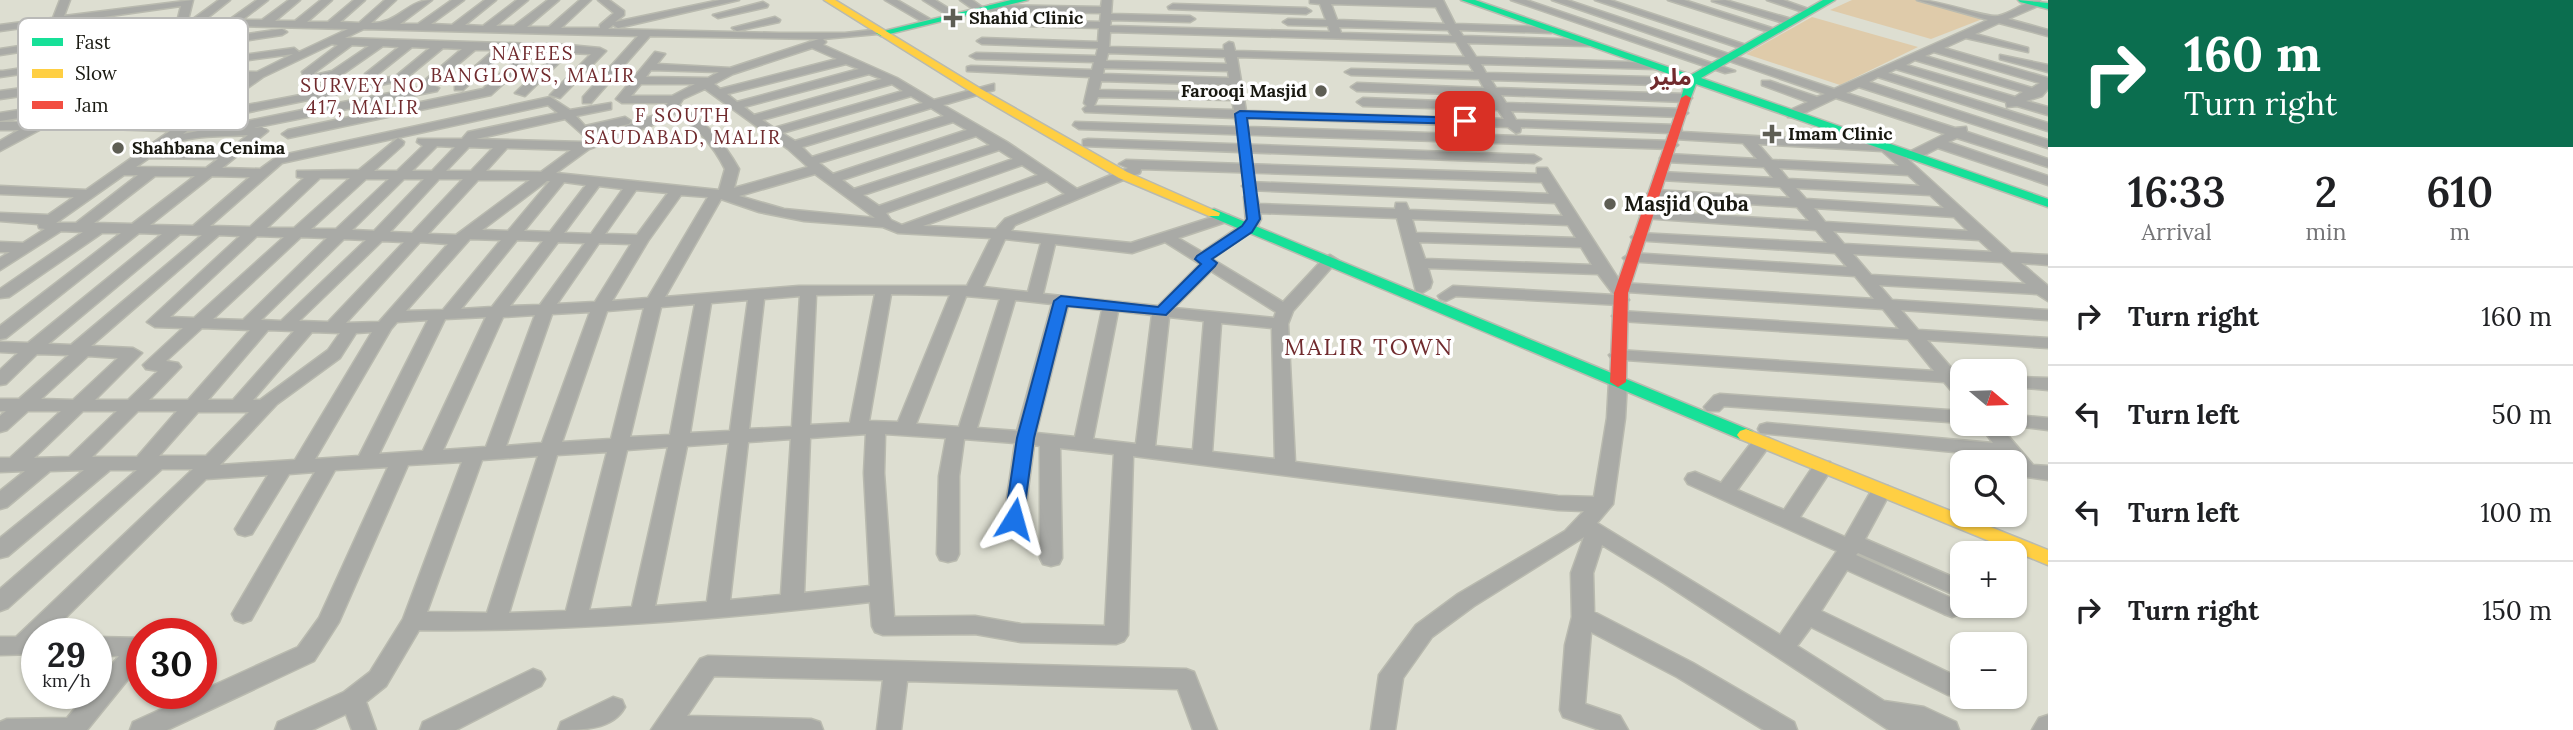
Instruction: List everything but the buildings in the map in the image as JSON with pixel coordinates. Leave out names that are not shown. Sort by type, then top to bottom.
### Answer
[{"type":"main road","points":[[830,0],[984,89],[1224,218],[1251,219],[1330,260],[1618,368],[1764,436],[1950,504]]},
{"type":"main road","points":[[841,0],[884,31],[969,72],[984,89],[1076,130],[1088,143],[1129,169],[1713,407],[1823,467],[2048,558]]},
{"type":"main road","points":[[884,31],[951,13],[982,17],[1009,0]]},
{"type":"main road","points":[[884,31],[982,17],[1023,0]]},
{"type":"main road","points":[[1466,0],[1655,66],[1680,118]]},
{"type":"main road","points":[[1618,368],[1621,299],[1631,258],[1680,118],[1724,60],[1830,0]]},
{"type":"main road","points":[[1680,118],[1792,114],[1886,147],[1912,163],[2048,203]]},
{"type":"main road","points":[[2011,527],[2048,542]]},
{"type":"street","points":[[0,17],[63,4],[122,0]]},
{"type":"street","points":[[200,18],[225,0]]},
{"type":"street","points":[[238,18],[263,0]]},
{"type":"street","points":[[265,23],[295,0]]},
{"type":"street","points":[[298,24],[327,0]]},
{"type":"street","points":[[248,37],[329,25],[360,0]]},
{"type":"street","points":[[248,82],[310,49],[362,26],[391,0]]},
{"type":"street","points":[[388,27],[428,0]]},
{"type":"street","points":[[419,28],[459,0]]},
{"type":"street","points":[[453,29],[491,0]]},
{"type":"street","points":[[485,29],[523,0]]},
{"type":"street","points":[[459,87],[554,0]]},
{"type":"street","points":[[551,31],[586,0]]},
{"type":"street","points":[[606,2],[629,0]]},
{"type":"street","points":[[598,33],[620,13],[681,0]]},
{"type":"street","points":[[607,24],[623,25],[734,0]]},
{"type":"street","points":[[890,0],[925,19]]},
{"type":"street","points":[[928,0],[951,13]]},
{"type":"street","points":[[1287,0],[1333,25],[1470,56],[1655,66]]},
{"type":"street","points":[[1516,0],[1724,60],[1826,98],[1956,133],[2048,163]]},
{"type":"street","points":[[1557,0],[2048,181]]},
{"type":"street","points":[[1523,20],[1585,0]]},
{"type":"street","points":[[1600,0],[1754,43]]},
{"type":"street","points":[[1635,0],[1754,43]]},
{"type":"street","points":[[1673,0],[1776,31]]},
{"type":"street","points":[[1715,0],[1791,22]]},
{"type":"street","points":[[1772,0],[1809,11]]},
{"type":"street","points":[[1922,0],[2048,33]]},
{"type":"street","points":[[1968,0],[2034,6]]},
{"type":"street","points":[[71,18],[188,1],[183,18]]},
{"type":"street","points":[[606,2],[620,13]]},
{"type":"street","points":[[684,23],[760,3],[775,20],[783,36],[778,55]]},
{"type":"street","points":[[1792,114],[1913,56],[2034,6]]},
{"type":"street","points":[[976,56],[1103,38],[1226,27],[1333,25],[1444,11],[1551,30]]},
{"type":"street","points":[[969,72],[1103,38],[1226,27],[1333,25],[1444,11]]},
{"type":"street","points":[[1444,11],[1621,299]]},
{"type":"street","points":[[150,18],[185,13]]},
{"type":"street","points":[[982,17],[1103,38],[1234,75]]},
{"type":"street","points":[[982,17],[1103,38],[1226,27],[1333,25],[1459,39],[1589,43]]},
{"type":"street","points":[[969,72],[976,56],[982,17]]},
{"type":"street","points":[[703,35],[775,20]]},
{"type":"street","points":[[248,22],[703,35],[845,36],[884,31]]},
{"type":"street","points":[[0,28],[18,25]]},
{"type":"street","points":[[1333,25],[1404,214],[1424,282],[1422,288]]},
{"type":"street","points":[[1226,27],[1250,187],[1251,219]]},
{"type":"street","points":[[1981,27],[2048,45]]},
{"type":"street","points":[[587,100],[646,34]]},
{"type":"street","points":[[1965,34],[2048,57]]},
{"type":"street","points":[[339,148],[302,174],[474,175],[583,146],[659,118],[674,103],[711,86],[729,72],[845,36]]},
{"type":"street","points":[[0,39],[18,37]]},
{"type":"street","points":[[1076,130],[1089,109],[1103,38]]},
{"type":"street","points":[[328,41],[600,51],[556,95]]},
{"type":"street","points":[[1948,41],[2048,69]]},
{"type":"street","points":[[339,148],[308,72],[348,42]]},
{"type":"street","points":[[311,80],[336,74],[380,43]]},
{"type":"street","points":[[369,76],[410,44]]},
{"type":"street","points":[[248,109],[400,78],[442,44]]},
{"type":"street","points":[[814,45],[893,80],[1002,145],[1076,195]]},
{"type":"street","points":[[248,126],[431,85],[474,46]]},
{"type":"street","points":[[288,134],[487,92],[537,47]]},
{"type":"street","points":[[521,93],[568,48]]},
{"type":"street","points":[[1933,48],[2048,83]]},
{"type":"street","points":[[248,57],[310,49]]},
{"type":"street","points":[[0,52],[18,53]]},
{"type":"street","points":[[2,74],[13,54],[18,53]]},
{"type":"street","points":[[575,620],[654,302],[721,194],[732,169],[717,141],[674,103],[622,99],[659,54]]},
{"type":"street","points":[[1470,56],[1623,55]]},
{"type":"street","points":[[1913,56],[2048,96]]},
{"type":"street","points":[[638,80],[711,86],[847,60]]},
{"type":"street","points":[[1895,65],[2048,111]]},
{"type":"street","points":[[649,67],[723,69],[729,72]]},
{"type":"street","points":[[734,106],[869,70]]},
{"type":"street","points":[[1351,72],[1482,76],[1680,118],[1746,139],[1886,147]]},
{"type":"street","points":[[1876,74],[2048,127]]},
{"type":"street","points":[[248,77],[256,77]]},
{"type":"street","points":[[256,77],[268,105]]},
{"type":"street","points":[[752,119],[893,80]]},
{"type":"street","points":[[1857,82],[2048,144]]},
{"type":"street","points":[[1357,87],[1492,91],[1680,118],[1767,163],[1912,163],[1940,141],[2048,83]]},
{"type":"street","points":[[711,86],[734,106],[793,146],[813,165],[877,211],[892,226]]},
{"type":"street","points":[[793,146],[984,89]]},
{"type":"street","points":[[772,132],[912,92]]},
{"type":"street","points":[[0,95],[18,93]]},
{"type":"street","points":[[1093,93],[1238,97]]},
{"type":"street","points":[[195,232],[278,160],[550,101],[582,130],[626,120],[638,125]]},
{"type":"street","points":[[1363,102],[1680,118]]},
{"type":"street","points":[[285,326],[478,134],[607,106]]},
{"type":"street","points":[[1089,109],[1512,123],[1680,118]]},
{"type":"street","points":[[0,117],[18,114]]},
{"type":"street","points":[[721,194],[955,117]]},
{"type":"street","points":[[1076,130],[1242,131],[1524,141],[1680,118]]},
{"type":"street","points":[[0,126],[18,126]]},
{"type":"street","points":[[0,147],[28,130]]},
{"type":"street","points":[[0,265],[25,248],[90,194],[178,130]]},
{"type":"street","points":[[163,141],[228,130]]},
{"type":"street","points":[[0,334],[138,230],[262,131],[213,133]]},
{"type":"street","points":[[831,178],[977,131]]},
{"type":"street","points":[[1746,139],[1913,334],[1950,371]]},
{"type":"street","points":[[340,173],[373,141],[503,145],[525,160],[541,176],[721,194],[751,207],[779,213],[892,226],[1132,248],[1224,218]]},
{"type":"street","points":[[74,464],[173,367],[152,366],[398,142]]},
{"type":"street","points":[[0,603],[150,463],[256,325],[341,234],[433,143]]},
{"type":"street","points":[[1088,143],[1534,159]]},
{"type":"street","points":[[19,646],[206,467],[265,406],[334,354],[341,328],[416,239],[503,145]]},
{"type":"street","points":[[852,194],[1002,145]]},
{"type":"street","points":[[245,529],[292,467],[388,322],[463,237],[583,146]]},
{"type":"street","points":[[145,154],[232,155]]},
{"type":"street","points":[[877,211],[1024,160]]},
{"type":"street","points":[[1912,163],[1934,191],[2046,292]]},
{"type":"street","points":[[905,429],[967,291],[1000,234],[1010,222],[1076,195],[1129,169],[1247,168],[1546,178]]},
{"type":"street","points":[[122,171],[261,173]]},
{"type":"street","points":[[79,228],[152,171]]},
{"type":"street","points":[[317,174],[155,321],[341,328],[443,315],[600,307],[757,294],[884,289],[967,291],[1213,317],[1282,317]]},
{"type":"street","points":[[1661,176],[1934,191]]},
{"type":"street","points":[[892,226],[1049,177]]},
{"type":"street","points":[[366,461],[443,315],[515,235],[560,178]]},
{"type":"street","points":[[430,457],[497,312],[596,181]]},
{"type":"street","points":[[287,730],[353,699],[378,679],[413,621],[545,310],[633,184]]},
{"type":"street","points":[[1250,187],[1559,199]]},
{"type":"street","points":[[495,622],[550,448],[600,307],[641,240],[678,188]]},
{"type":"street","points":[[0,190],[90,194]]},
{"type":"street","points":[[1654,194],[1957,213]]},
{"type":"street","points":[[884,289],[867,427],[874,473],[883,626],[975,625],[1021,633],[1116,635],[1134,450],[1161,312],[1206,261],[1251,219],[1404,214],[1572,221]]},
{"type":"street","points":[[1647,215],[1983,236]]},
{"type":"street","points":[[0,217],[79,228],[341,234],[416,239],[515,235],[641,240]]},
{"type":"street","points":[[1,291],[99,228]]},
{"type":"street","points":[[0,380],[33,348],[175,231]]},
{"type":"street","points":[[0,426],[214,232]]},
{"type":"street","points":[[1165,236],[1206,261],[1282,317]]},
{"type":"street","points":[[1411,237],[1586,243]]},
{"type":"street","points":[[1639,237],[2048,260]]},
{"type":"street","points":[[1034,298],[1049,239]]},
{"type":"street","points":[[0,247],[25,248]]},
{"type":"street","points":[[1631,258],[2046,292]]},
{"type":"street","points":[[1285,467],[1282,317],[1330,260]]},
{"type":"street","points":[[1418,263],[1603,270]]},
{"type":"street","points":[[1446,296],[1453,290],[1621,299],[1888,304],[2048,314]]},
{"type":"street","points":[[792,603],[808,291]]},
{"type":"street","points":[[718,611],[757,294]]},
{"type":"street","points":[[948,554],[950,476],[961,433],[1009,295]]},
{"type":"street","points":[[642,615],[679,440],[704,299]]},
{"type":"street","points":[[1621,299],[1913,334],[2048,343]]},
{"type":"street","points":[[1014,519],[1026,438],[1061,301]]},
{"type":"street","points":[[1083,444],[1111,306]]},
{"type":"street","points":[[1202,457],[1213,317]]},
{"type":"street","points":[[238,406],[307,327]]},
{"type":"street","points":[[0,347],[133,353],[8,464]]},
{"type":"street","points":[[1616,730],[1611,723],[1573,710],[1577,645],[1583,617],[1582,573],[1589,528],[1603,504],[1616,418],[1618,368],[1950,377]]},
{"type":"street","points":[[2027,383],[2048,384]]},
{"type":"street","points":[[1713,407],[1720,400],[1950,417]]},
{"type":"street","points":[[0,405],[265,406]]},
{"type":"street","points":[[2027,422],[2048,424]]},
{"type":"street","points":[[8,464],[150,463],[206,467],[292,467],[867,427],[1026,438],[1285,467],[1558,503],[1603,504]]},
{"type":"street","points":[[1725,492],[1764,436],[1995,450]]},
{"type":"street","points":[[1998,436],[2010,450]]},
{"type":"street","points":[[1050,441],[1051,558]]},
{"type":"street","points":[[142,730],[306,654],[328,622],[401,459]]},
{"type":"street","points":[[0,550],[106,463]]},
{"type":"street","points":[[0,502],[46,464]]},
{"type":"street","points":[[243,614],[329,464]]},
{"type":"street","points":[[1788,520],[1823,467]]},
{"type":"street","points":[[2027,471],[2048,473]]},
{"type":"street","points":[[1695,479],[1950,596]]},
{"type":"street","points":[[1782,649],[1808,615],[1849,550],[1881,491]]},
{"type":"street","points":[[1589,528],[1909,730]]},
{"type":"street","points":[[1383,730],[1391,675],[1424,631],[1466,600],[1589,528]]},
{"type":"street","points":[[413,621],[575,620],[718,611],[880,593]]},
{"type":"street","points":[[1808,615],[1950,685]]},
{"type":"street","points":[[1583,617],[1685,670],[1784,730]]},
{"type":"street","points":[[112,646],[141,647],[112,682]]},
{"type":"street","points":[[665,728],[708,666],[1186,678],[1205,730]]},
{"type":"street","points":[[889,730],[896,672]]},
{"type":"street","points":[[432,730],[533,679]]},
{"type":"street","points":[[353,699],[364,730]]},
{"type":"street","points":[[570,730],[613,707]]},
{"type":"street","points":[[7,730],[72,730],[89,709]]},
{"type":"street","points":[[1878,711],[1915,713],[1947,730]]},
{"type":"street","points":[[2044,730],[2048,726]]},
{"type":"street","points":[[665,728],[811,730]]},
{"type":"shaded area","points":[[1852,0],[1917,0],[1985,18],[1931,39],[1830,10]]},
{"type":"shaded area","points":[[1812,17],[1918,47],[1840,85],[1746,54]]},
{"type":"traffic: fast","points":[[881,33],[1023,0]]},
{"type":"traffic: fast","points":[[1466,0],[2048,203]]},
{"type":"traffic: fast","points":[[1686,98],[1692,79],[1830,0]]},
{"type":"traffic: fast","points":[[2023,0],[2048,6]]},
{"type":"traffic: fast","points":[[1214,213],[1746,435]]},
{"type":"traffic: slow","points":[[829,0],[977,91],[1123,175],[1214,213]]},
{"type":"traffic: slow","points":[[1746,435],[2048,558]]},
{"type":"traffic: jam","points":[[1618,382],[1621,293],[1686,98]]},
{"type":"place","name":"Shahid Clinic","points":[[953,18]]},
{"type":"place","name":"Farooqi Masjid","points":[[1321,91]]},
{"type":"place","name":"Imam Clinic","points":[[1772,134]]},
{"type":"place","name":"Shahbana Cenima","points":[[118,148]]},
{"type":"place","name":"Masjid Quba","points":[[1610,204]]},
{"type":"district","name":"NAFEES BANGLOWS, MALIR","points":[[533,64]]},
{"type":"district","name":"ملیر","points":[[1671,77]]},
{"type":"district","name":"SURVEY NO 417, MALIR","points":[[363,96]]},
{"type":"district","name":"F SOUTH SAUDABAD, MALIR","points":[[683,126]]},
{"type":"district","name":"MALIR TOWN","points":[[1369,347]]},
{"type":"route","points":[[1014,519],[1026,438],[1061,301],[1161,312],[1210,263],[1202,259],[1248,229],[1254,219],[1240,114],[1465,121]]}]
